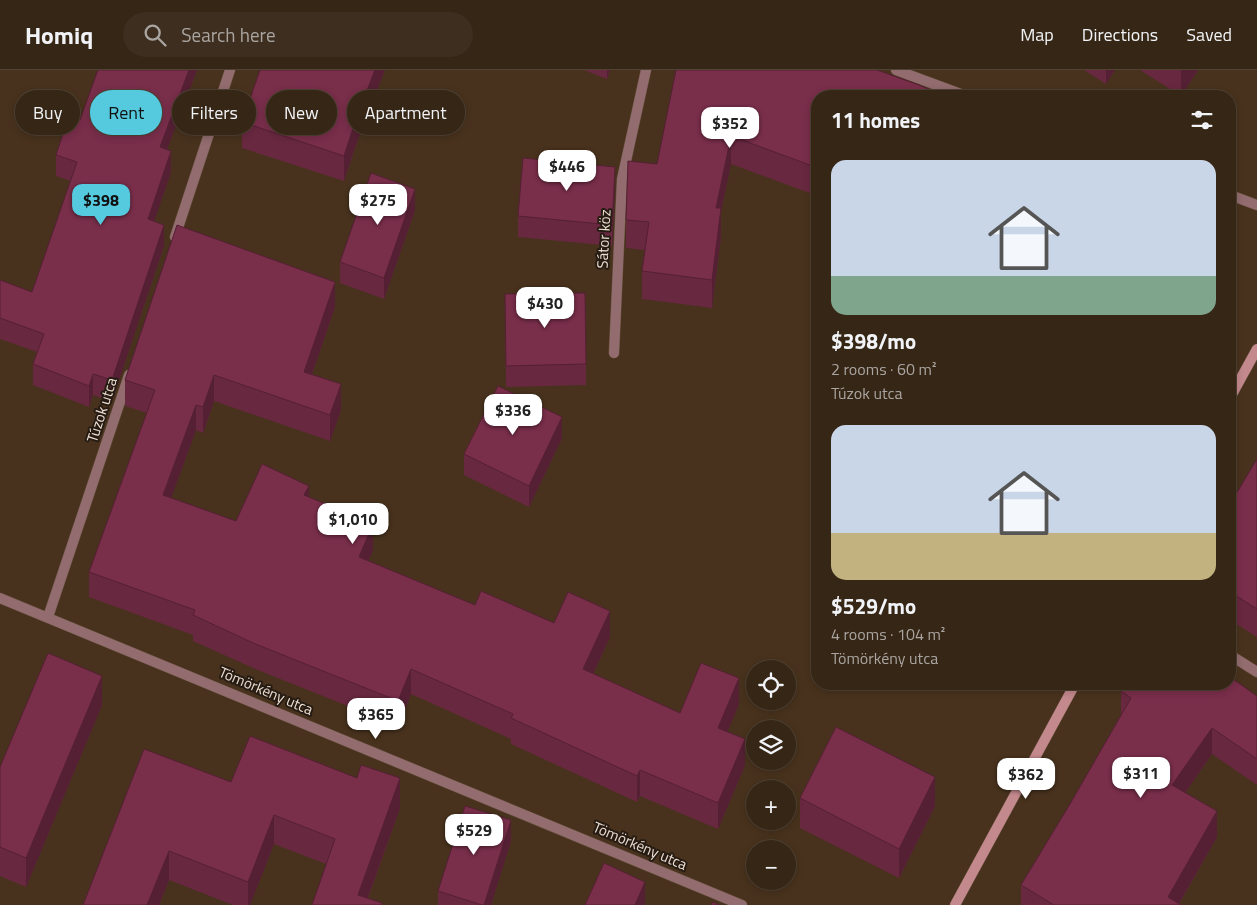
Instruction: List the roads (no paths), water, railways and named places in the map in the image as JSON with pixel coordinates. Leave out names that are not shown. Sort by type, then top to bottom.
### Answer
[{"type":"main road","points":[[1236,387],[1257,349]]},
{"type":"main road","points":[[955,905],[1072,690]]},
{"type":"street","points":[[171,249],[230,70]]},
{"type":"street","name":"Sátor köz","points":[[614,353],[622,179],[646,70]]},
{"type":"street","points":[[896,70],[950,90]]},
{"type":"street","points":[[1236,197],[1257,205]]},
{"type":"street","name":"Túzok utca","points":[[48,617],[133,363]]},
{"type":"street","name":"Tömörkény utca","points":[[0,598],[742,905]]},
{"type":"street","points":[[1236,659],[1257,672]]}]
